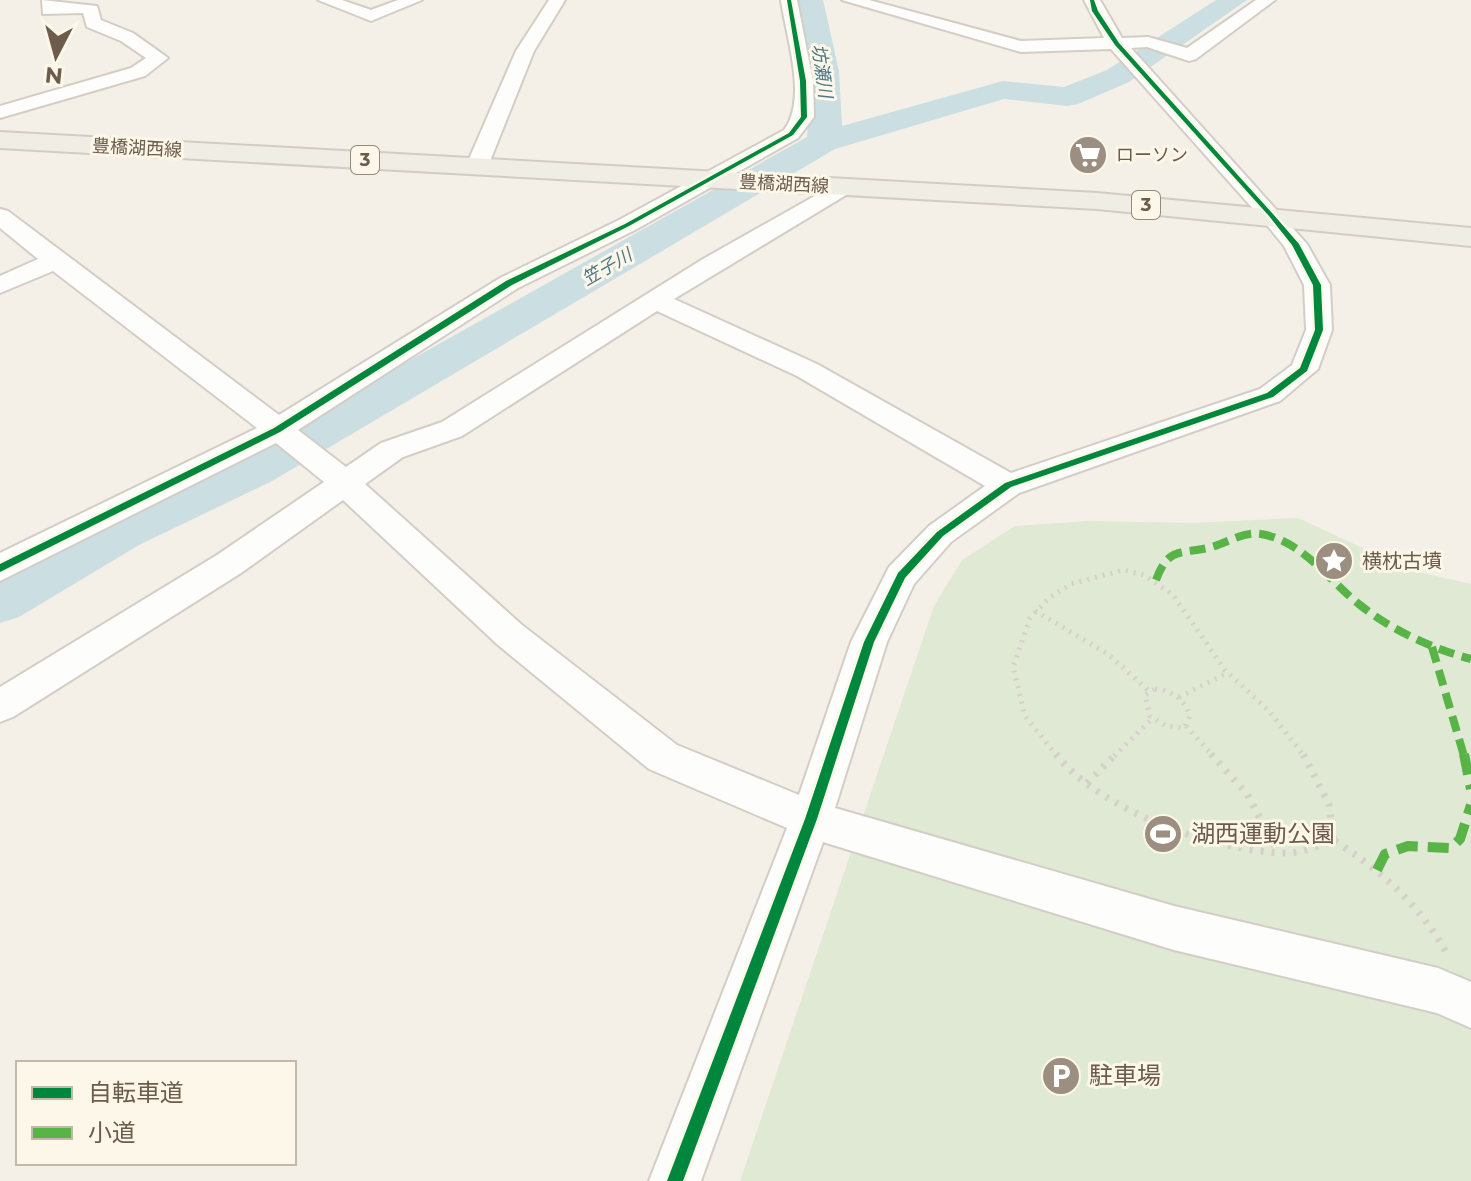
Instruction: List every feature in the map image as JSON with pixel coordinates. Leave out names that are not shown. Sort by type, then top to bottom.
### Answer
[{"type":"main road","name":"豊橋湖西線","points":[[0,140],[1271,215],[1471,237]]},
{"type":"street","points":[[0,112],[138,72],[159,58],[127,37],[93,23],[91,10],[82,7],[49,10],[50,0]]},
{"type":"street","points":[[326,0],[371,16],[414,0]]},
{"type":"street","points":[[477,166],[525,51],[557,0]]},
{"type":"street","points":[[0,568],[277,430],[509,283],[719,181],[791,134],[804,117],[803,81],[789,0]]},
{"type":"street","points":[[850,0],[1021,47],[1148,42],[1189,55],[1267,0]]},
{"type":"street","points":[[675,1181],[811,819],[869,642],[901,576],[940,534],[1008,485],[1270,395],[1304,369],[1319,330],[1317,285],[1295,244],[1117,44],[1092,0]]},
{"type":"street","points":[[0,706],[229,564],[338,479],[392,450],[452,429],[657,301],[831,187]]},
{"type":"street","points":[[0,216],[55,261],[201,368],[338,479],[510,635],[663,757],[811,819],[1174,928],[1463,1002]]},
{"type":"street","points":[[0,285],[55,261]]},
{"type":"street","points":[[657,301],[807,370],[1008,485]]},
{"type":"path","points":[[1123,570],[1142,573],[1168,589],[1227,673],[1257,698],[1308,762],[1333,810],[1337,827],[1334,841],[1320,849],[1277,850],[1210,842],[1164,825],[1087,783],[1032,731],[1014,690],[1013,649],[1042,601],[1086,576],[1123,570]]},
{"type":"path","points":[[1035,611],[1108,654],[1149,691]]},
{"type":"path","points":[[1179,697],[1227,673]]},
{"type":"path","points":[[1149,691],[1160,689],[1179,697],[1189,711],[1186,726]]},
{"type":"path","points":[[1149,691],[1144,703],[1153,718],[1172,728],[1186,726]]},
{"type":"path","points":[[1087,783],[1153,718]]},
{"type":"path","points":[[1186,726],[1247,794],[1277,850]]},
{"type":"path","points":[[1334,841],[1392,882],[1437,934],[1463,1002]]},
{"type":"green space","name":"湖西運動公園","points":[[1298,518],[1410,570],[1471,584],[1471,1181],[740,1181],[934,606],[962,560],[1015,526],[1088,521],[1193,523]]},
{"type":"waterway","name":"坊瀬川","points":[[810,0],[826,89],[823,142]]},
{"type":"waterway","name":"笠子川","points":[[823,142],[1003,90],[1067,97],[1118,76],[1234,0]]},
{"type":"waterway","name":"笠子川","points":[[0,602],[121,532],[255,469],[823,142]]},
{"type":"marked path","points":[[1156,580],[1163,561],[1175,554],[1208,548],[1243,535],[1262,534],[1302,553],[1361,606],[1386,623],[1427,645],[1471,659]]},
{"type":"marked path","points":[[1432,647],[1462,744],[1471,789]]},
{"type":"marked path","points":[[1377,870],[1385,854],[1408,846],[1451,848],[1460,839],[1471,805]]},
{"type":"cycle path","points":[[0,568],[277,430],[509,283],[627,225],[791,134],[804,117],[803,81],[789,0]]},
{"type":"cycle path","points":[[675,1181],[811,819],[869,642],[901,576],[940,534],[1008,485],[1270,395],[1304,369],[1319,330],[1317,285],[1295,244],[1117,44],[1095,11],[1092,0]]},
{"type":"place","name":"ローソン","points":[[1088,155]]},
{"type":"place","name":"横枕古墳","points":[[1334,561]]},
{"type":"place","name":"湖西運動公園","points":[[1163,834]]},
{"type":"place","name":"駐車場","points":[[1061,1076]]}]
